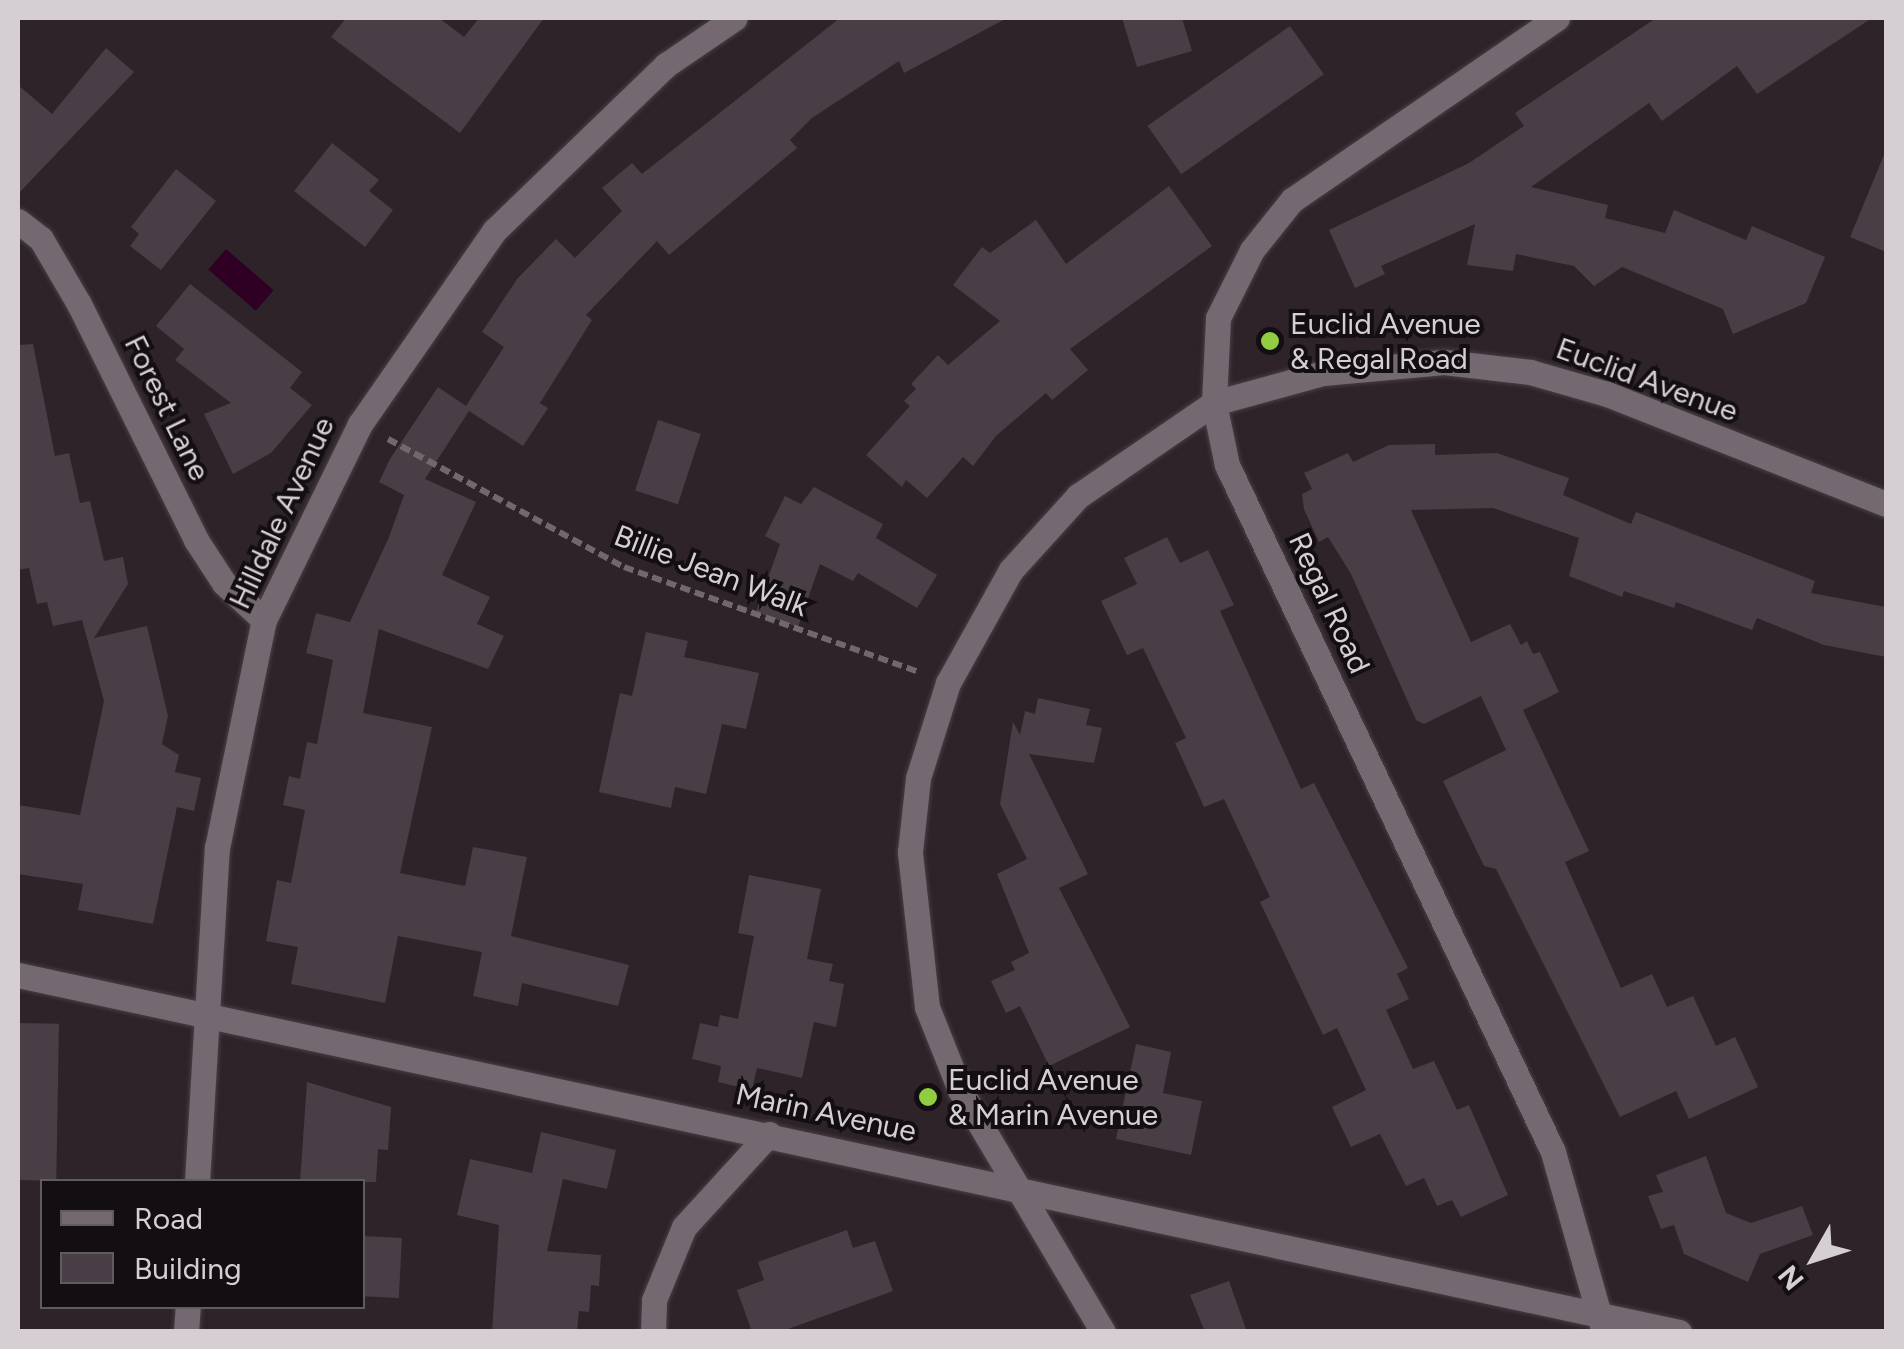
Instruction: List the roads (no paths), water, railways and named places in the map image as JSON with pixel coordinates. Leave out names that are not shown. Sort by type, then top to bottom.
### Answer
[{"type":"street","name":"Hilldale Avenue","points":[[196,1179],[217,848],[264,620],[360,424],[494,230],[640,88],[734,18]]},
{"type":"street","name":"Regal Road","points":[[1557,18],[1292,200],[1252,250],[1218,318],[1214,404],[1227,465],[1553,1152],[1602,1323]]},
{"type":"street","name":"Forest Lane","points":[[18,221],[41,240],[78,304],[196,540],[224,583],[264,620]]},
{"type":"street","name":"Euclid Avenue","points":[[1103,1332],[960,1090],[928,1007],[914,926],[910,852],[918,778],[948,683],[1011,570],[1078,496],[1214,404],[1354,368],[1444,362],[1530,372],[1607,394],[1886,504]]},
{"type":"street","name":"Marin Avenue","points":[[18,975],[769,1134],[1602,1323],[1679,1332]]},
{"type":"street","points":[[653,1332],[654,1300],[684,1227],[769,1134]]},
{"type":"place","name":"Euclid Avenue & Regal Road","points":[[1270,341]]},
{"type":"place","name":"Euclid Avenue & Marin Avenue","points":[[928,1097]]}]
